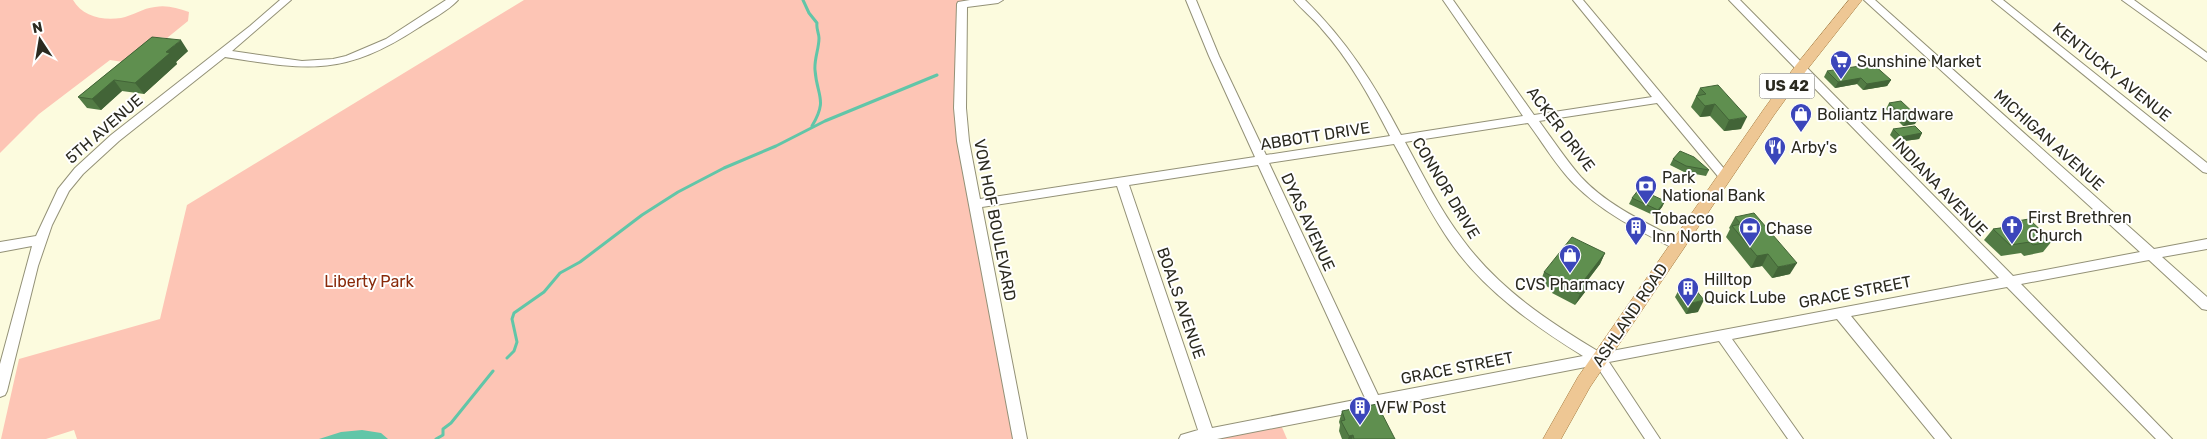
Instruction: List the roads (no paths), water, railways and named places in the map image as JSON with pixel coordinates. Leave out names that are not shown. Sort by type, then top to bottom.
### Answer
[{"type":"main road","name":"ASHLAND ROAD","points":[[1552,439],[1576,394],[1725,177],[1801,68],[1856,0]]},
{"type":"street","name":"5TH AVENUE","points":[[0,391],[41,240],[58,199],[79,171],[124,130],[222,54],[286,0]]},
{"type":"street","points":[[222,54],[301,63],[340,61],[378,47],[453,0]]},
{"type":"street","name":"VON HOF BOULEVARD","points":[[998,0],[962,4],[961,122],[1020,439]]},
{"type":"street","name":"DYAS AVENUE","points":[[1191,0],[1194,11],[1374,402]]},
{"type":"street","name":"CONNOR DRIVE","points":[[1299,0],[1325,25],[1343,49],[1398,139],[1451,232],[1492,283],[1526,311],[1600,359]]},
{"type":"street","name":"ACKER DRIVE","points":[[1448,0],[1565,166],[1587,190],[1624,217],[1678,245]]},
{"type":"street","points":[[1578,0],[1725,177]]},
{"type":"street","name":"INDIANA AVENUE","points":[[1734,0],[2164,439]]},
{"type":"street","name":"MICHIGAN AVENUE","points":[[1869,0],[2207,304]]},
{"type":"street","name":"KENTUCKY AVENUE","points":[[1997,0],[2207,169]]},
{"type":"street","points":[[2127,0],[2207,58]]},
{"type":"street","name":"ABBOTT DRIVE","points":[[975,204],[1660,99]]},
{"type":"street","name":"BOALS AVENUE","points":[[1122,182],[1207,435]]},
{"type":"street","points":[[0,247],[41,240]]},
{"type":"street","name":"GRACE STREET","points":[[1186,439],[1722,335],[2207,244]]},
{"type":"street","points":[[1840,313],[1944,439]]},
{"type":"street","points":[[1722,335],[1796,439]]},
{"type":"street","points":[[1600,359],[1608,374],[1653,439]]},
{"type":"water","points":[[362,430],[381,433],[388,439],[319,439],[341,432]]},
{"type":"waterway","points":[[803,0],[809,13],[817,23],[819,36],[815,66],[821,104],[812,126]]},
{"type":"waterway","points":[[507,358],[514,351],[517,342],[512,319],[514,313],[544,292],[560,273],[580,262],[642,215],[678,192],[724,168],[776,146],[825,121],[937,75]]},
{"type":"waterway","points":[[436,439],[443,435],[443,429],[451,423],[493,371]]},
{"type":"place","name":"Sunshine Market","points":[[1841,80]]},
{"type":"place","name":"Boliantz Hardware","points":[[1801,133]]},
{"type":"place","name":"Arby's","points":[[1775,166]]},
{"type":"place","name":"Park National Bank","points":[[1646,205]]},
{"type":"place","name":"First Brethren Church","points":[[2012,245]]},
{"type":"place","name":"Tobacco Inn North","points":[[1636,246]]},
{"type":"place","name":"Chase","points":[[1750,247]]},
{"type":"place","name":"CVS Pharmacy","points":[[1570,274]]},
{"type":"place","name":"Hilltop Quick Lube","points":[[1688,307]]},
{"type":"place","name":"VFW Post","points":[[1360,426]]},
{"type":"park label","name":"Liberty Park","points":[[369,281]]}]
